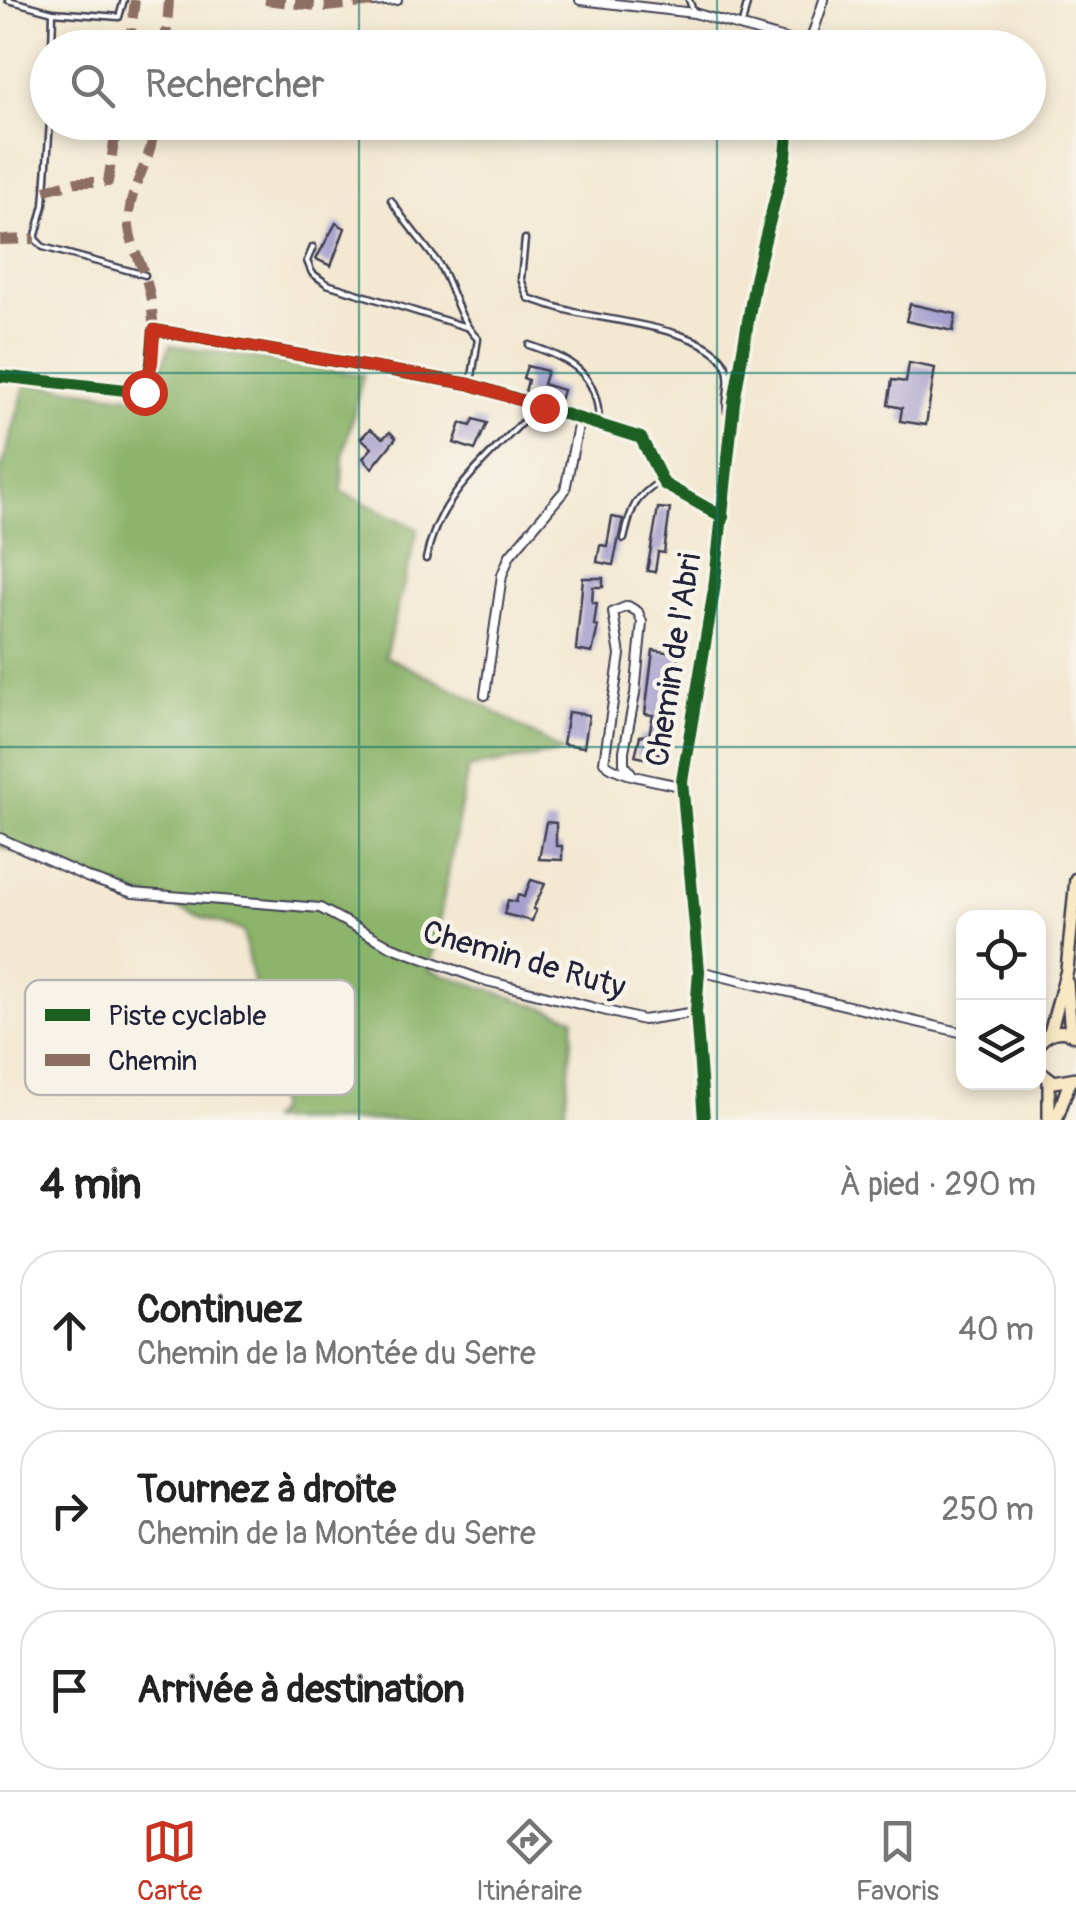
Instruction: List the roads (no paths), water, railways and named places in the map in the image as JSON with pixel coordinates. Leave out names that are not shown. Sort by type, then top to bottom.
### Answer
[{"type":"main road","points":[[1046,1028],[1066,970],[1076,879]]},
{"type":"main road","points":[[1046,1039],[1074,1035],[1066,970]]},
{"type":"main road","points":[[1046,1077],[1053,1120]]},
{"type":"main road","points":[[1049,1080],[1073,1080],[1053,1120]]},
{"type":"street","points":[[374,2],[397,0]]},
{"type":"street","points":[[580,0],[694,14],[746,30]]},
{"type":"street","points":[[814,30],[824,0]]},
{"type":"street","name":"Chemin de l'Abri","points":[[704,1120],[696,1012],[699,971],[683,788],[714,590],[734,402],[756,275],[783,170],[787,140]]},
{"type":"street","points":[[0,376],[144,392],[152,363],[154,330],[471,385],[641,438],[662,480],[671,489],[723,516]]},
{"type":"street","points":[[485,695],[502,575],[510,555],[565,490],[579,421]]},
{"type":"street","points":[[632,774],[624,764],[624,750],[636,694],[642,622],[638,612],[628,606],[613,612],[620,655],[603,748],[604,762],[609,768],[683,788]]},
{"type":"street","name":"Chemin de Ruty","points":[[0,838],[62,867],[133,893],[320,908],[392,947],[483,980],[643,1020],[696,1012]]},
{"type":"street","points":[[699,971],[956,1032]]},
{"type":"lane","points":[[8,0],[53,12],[119,18],[124,0]]},
{"type":"lane","points":[[689,0],[694,14]]},
{"type":"lane","points":[[742,29],[748,0]]},
{"type":"lane","points":[[52,30],[53,12]]},
{"type":"lane","points":[[49,140],[44,205],[35,239],[43,247],[144,275]]},
{"type":"lane","points":[[391,200],[410,232],[438,264],[466,327],[478,338],[471,385]]},
{"type":"lane","points":[[525,239],[521,279],[528,298],[573,312],[672,330],[720,356],[728,375],[725,409],[732,430]]},
{"type":"lane","points":[[313,248],[307,260],[312,273],[327,284],[466,327]]},
{"type":"lane","points":[[529,345],[574,364],[593,385],[598,401],[598,426]]},
{"type":"lane","points":[[426,559],[431,532],[446,504],[533,411],[544,408]]},
{"type":"lane","points":[[624,539],[632,505],[662,480]]}]
